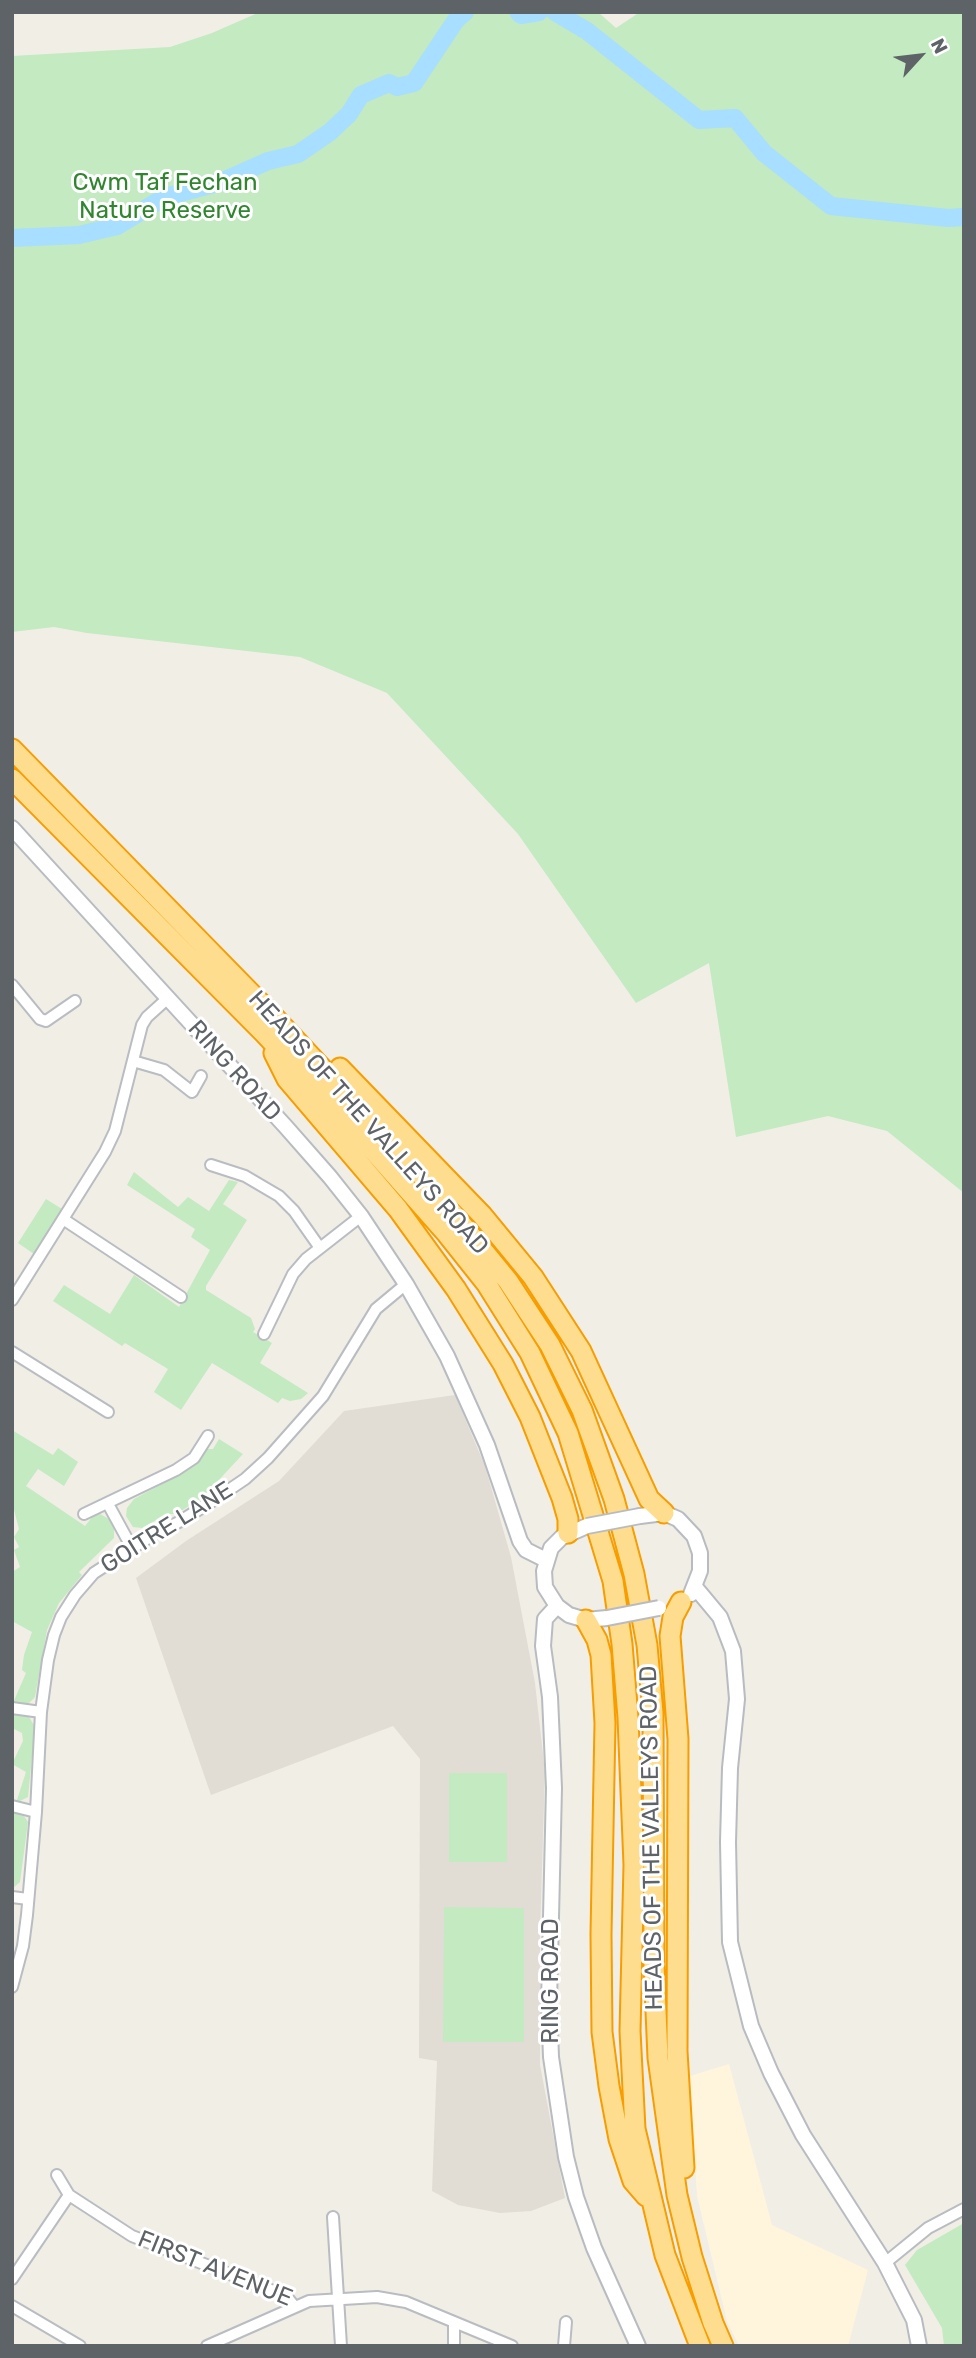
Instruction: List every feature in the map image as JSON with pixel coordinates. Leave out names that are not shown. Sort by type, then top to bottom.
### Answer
[{"type":"highway","name":"HEADS OF THE VALLEYS ROAD","points":[[12,749],[269,1025],[486,1283],[530,1353],[568,1433],[613,1581],[622,1644],[634,1852],[630,2031],[635,2129],[664,2255],[700,2346]]},
{"type":"highway","name":"HEADS OF THE VALLEYS ROAD","points":[[12,779],[418,1171],[508,1281],[550,1345],[582,1410],[614,1499],[634,1574],[647,1645],[653,1713],[654,1964],[658,2058],[677,2195],[692,2257],[723,2346]]},
{"type":"highway","points":[[269,1025],[311,1039],[482,1215],[533,1277],[581,1351],[649,1499],[664,1513]]},
{"type":"highway","points":[[269,1025],[287,1079],[398,1209],[456,1289],[503,1364],[530,1417],[568,1519],[578,1530]]},
{"type":"highway","points":[[677,2195],[685,2174],[677,2051],[678,1739],[670,1636],[673,1617],[688,1594]]},
{"type":"highway","points":[[586,1620],[597,1640],[601,1655],[605,1723],[602,2032],[619,2139],[634,2181],[651,2203]]},
{"type":"street","name":"RING ROAD","points":[[12,828],[330,1177],[360,1216],[406,1284],[447,1356],[487,1446],[520,1541],[534,1556],[546,1560]]},
{"type":"street","points":[[12,985],[40,1019],[46,1021],[75,1001]]},
{"type":"street","points":[[12,1300],[105,1152],[115,1131],[147,1017],[168,998]]},
{"type":"street","points":[[133,1061],[164,1070],[192,1092],[201,1076]]},
{"type":"street","points":[[211,1165],[245,1176],[279,1196],[294,1211],[320,1248]]},
{"type":"street","points":[[264,1334],[293,1274],[306,1259],[360,1216]]},
{"type":"street","points":[[63,1219],[181,1297]]},
{"type":"street","name":"GOITRE LANE","points":[[12,1987],[23,1946],[28,1899],[41,1712],[48,1660],[61,1617],[94,1573],[211,1502],[245,1479],[268,1458],[323,1396],[376,1309],[406,1284]]},
{"type":"street","points":[[12,1352],[107,1412]]},
{"type":"street","points":[[84,1514],[176,1470],[194,1458],[208,1436]]},
{"type":"street","points":[[108,1504],[132,1548]]},
{"type":"street","points":[[664,1513],[678,1518],[694,1536],[700,1553],[700,1571],[688,1594],[659,1608],[586,1620],[569,1615],[557,1606],[545,1587],[544,1571],[551,1548],[578,1530],[664,1513]]},
{"type":"street","points":[[688,1594],[720,1616],[733,1651],[737,1699],[730,1768],[728,1829],[730,1942],[747,2011],[771,2073],[803,2135],[885,2263],[914,2319],[919,2346]]},
{"type":"street","name":"RING ROAD","points":[[557,1606],[545,1619],[544,1646],[550,1697],[554,1788],[549,2003],[551,2057],[566,2157],[576,2197],[598,2258],[638,2346]]},
{"type":"street","points":[[12,1708],[41,1712]]},
{"type":"street","points":[[12,1807],[36,1812]]},
{"type":"street","points":[[12,1897],[28,1899]]},
{"type":"street","name":"FIRST AVENUE","points":[[57,2175],[69,2195],[132,2236],[286,2296],[295,2307],[309,2301],[339,2298],[377,2297],[406,2302],[512,2346]]},
{"type":"street","points":[[12,2279],[69,2195]]},
{"type":"street","points":[[885,2263],[928,2228],[964,2209]]},
{"type":"street","points":[[333,2217],[341,2346]]},
{"type":"street","points":[[12,2306],[80,2346]]},
{"type":"street","points":[[207,2346],[295,2307]]},
{"type":"street","points":[[454,2322],[454,2346]]},
{"type":"street","points":[[564,2346],[566,2322]]},
{"type":"shaded area","points":[[455,1395],[485,1466],[511,1557],[535,1683],[545,1772],[540,1933],[540,2065],[565,2198],[531,2211],[500,2213],[458,2205],[432,2191],[437,2061],[419,2058],[420,1759],[393,1726],[211,1795],[136,1578],[186,1541],[279,1481],[344,1411]]},
{"type":"shaded area","points":[[729,2064],[772,2225],[868,2270],[848,2346],[739,2346],[727,2321],[697,2196],[690,2076]]},
{"type":"green space","name":"Cwm Taf Fechan Nature Reserve","points":[[260,12],[598,12],[616,28],[640,12],[964,12],[964,1193],[887,1131],[828,1116],[736,1137],[709,963],[636,1003],[518,834],[387,693],[300,657],[54,627],[12,632],[12,56],[170,47],[212,33]]},
{"type":"green space","points":[[134,1172],[178,1207],[188,1197],[209,1211],[229,1180],[238,1182],[223,1204],[247,1220],[206,1290],[251,1318],[255,1329],[253,1332],[272,1343],[260,1363],[308,1393],[301,1399],[290,1401],[282,1398],[278,1403],[212,1363],[181,1410],[154,1392],[168,1369],[125,1343],[122,1346],[53,1301],[64,1285],[110,1314],[134,1275],[179,1307],[210,1250],[191,1237],[195,1229],[127,1185]]},
{"type":"green space","points":[[46,1199],[62,1209],[34,1254],[18,1243]]},
{"type":"green space","points":[[12,1430],[53,1455],[58,1448],[78,1462],[64,1486],[38,1469],[26,1486],[85,1526],[93,1516],[100,1514],[109,1519],[114,1529],[114,1538],[79,1572],[82,1575],[59,1603],[47,1630],[35,1697],[28,1704],[13,1703],[26,1673],[22,1670],[24,1655],[32,1632],[12,1621],[12,1572],[20,1567],[14,1550],[19,1547],[14,1537],[19,1529],[12,1502]]},
{"type":"green space","points":[[219,1439],[243,1454],[202,1498],[176,1514],[167,1514],[142,1528],[133,1527],[126,1516],[127,1508],[134,1499],[188,1470],[207,1449],[213,1449]]},
{"type":"green space","points":[[12,1712],[28,1715],[35,1727],[28,1797],[16,1803],[26,1772],[12,1764],[23,1741],[22,1733],[12,1728]]},
{"type":"green space","points":[[449,1773],[507,1773],[507,1862],[449,1862]]},
{"type":"green space","points":[[13,1812],[24,1816],[28,1822],[20,1882],[12,1889]]},
{"type":"green space","points":[[444,1907],[524,1908],[524,2042],[443,2042]]},
{"type":"green space","points":[[964,2223],[964,2346],[944,2346],[942,2328],[905,2265],[917,2250]]},
{"type":"waterway","points":[[12,238],[79,235],[117,226],[165,197],[221,182],[268,161],[298,154],[330,132],[349,114],[361,95],[389,83],[397,87],[414,83],[456,20],[465,12]]},
{"type":"waterway","points":[[518,12],[521,15],[539,12]]},
{"type":"waterway","points":[[555,12],[587,31],[699,120],[735,118],[764,153],[831,206],[948,218],[964,217]]}]
